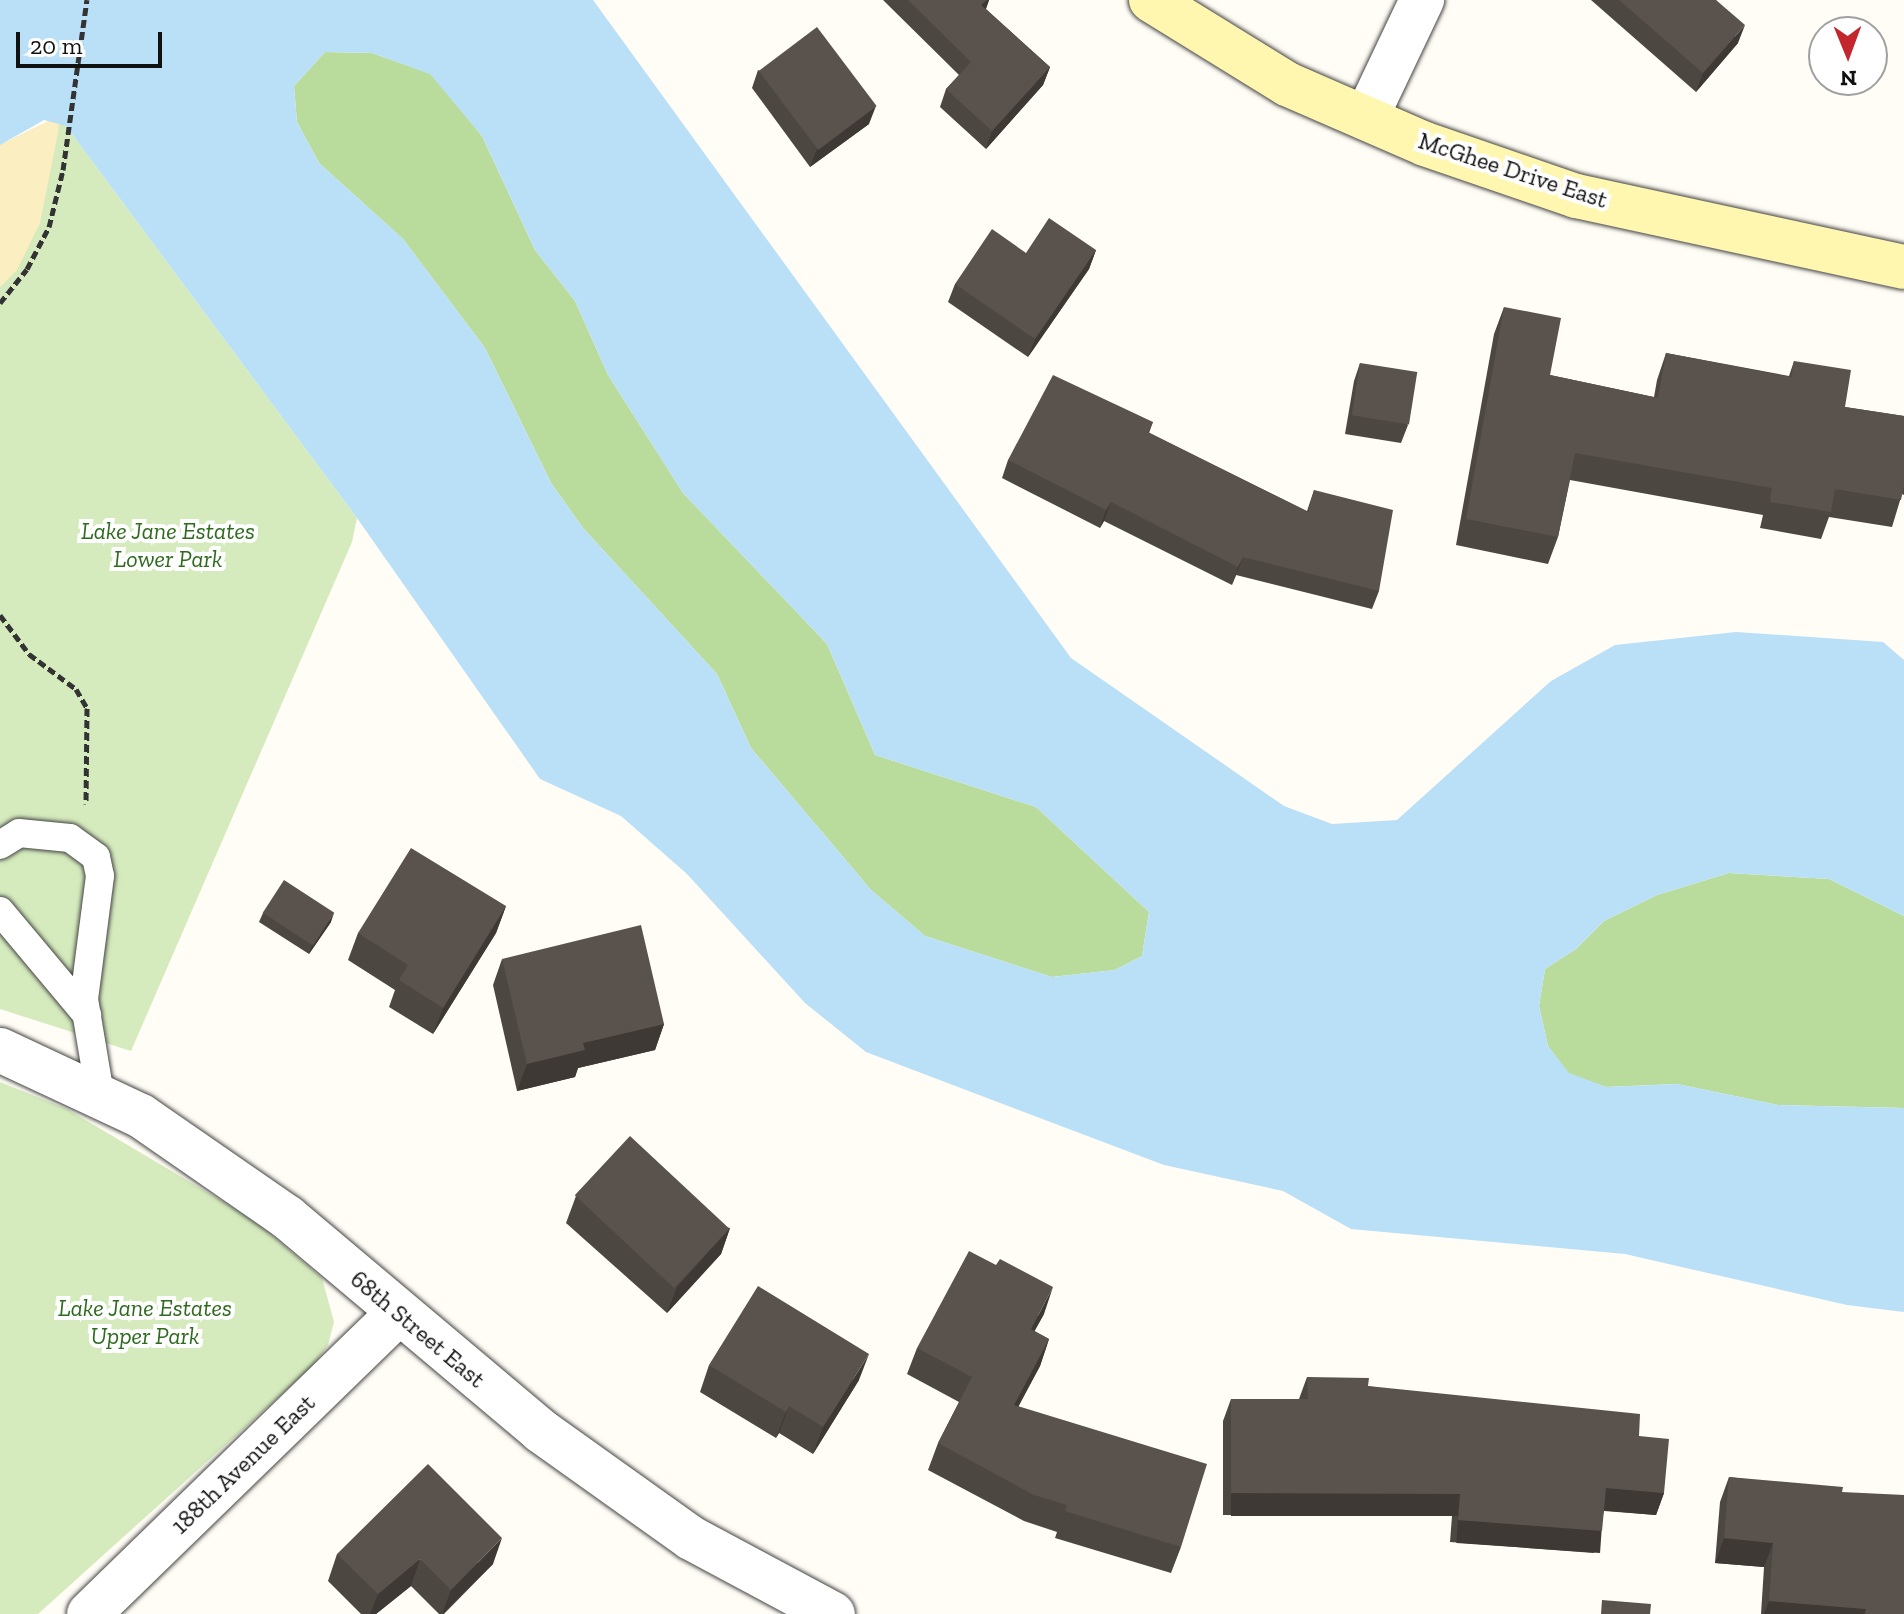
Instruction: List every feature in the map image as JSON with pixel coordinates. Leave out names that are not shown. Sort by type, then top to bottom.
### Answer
[{"type":"street","name":"McGhee Drive East","points":[[1151,0],[1287,84],[1366,118],[1576,196],[1904,267]]},
{"type":"street","points":[[1366,118],[1422,0]]},
{"type":"street","name":"68th Street East","points":[[0,1050],[141,1116],[287,1217],[397,1315],[541,1431],[691,1538],[833,1614]]},
{"type":"street","name":"188th Avenue East","points":[[89,1614],[397,1315]]},
{"type":"lane","points":[[0,845],[19,833],[70,838],[96,857],[100,876],[87,1015],[100,1095]]},
{"type":"lane","points":[[0,911],[87,1015]]},
{"type":"path","points":[[0,303],[27,269],[49,227],[63,170],[87,0]]},
{"type":"path","points":[[0,615],[29,654],[76,689],[87,708],[81,846]]},
{"type":"green space","points":[[325,52],[372,53],[431,74],[482,136],[535,250],[575,301],[608,375],[683,493],[827,644],[875,755],[1036,807],[1149,912],[1142,956],[1115,970],[1052,977],[925,936],[871,890],[751,748],[717,674],[583,528],[551,483],[485,348],[403,239],[319,163],[297,122],[294,86]]},
{"type":"green space","name":"Lake Jane Estates Lower Park","points":[[53,119],[66,126],[357,518],[352,542],[131,1051],[0,1009],[0,145]]},
{"type":"green space","points":[[1729,873],[1829,879],[1904,916],[1904,1108],[1778,1105],[1677,1084],[1606,1087],[1569,1074],[1548,1046],[1539,1006],[1545,969],[1576,949],[1604,921],[1657,895]]},
{"type":"green space","name":"Lake Jane Estates Upper Park","points":[[0,1082],[67,1109],[254,1220],[322,1278],[334,1322],[328,1345],[313,1366],[38,1614],[0,1614]]},
{"type":"sand","points":[[53,119],[59,122],[58,133],[40,223],[17,270],[0,287],[0,145]]},
{"type":"water","points":[[0,0],[593,0],[1071,658],[1284,806],[1332,824],[1397,820],[1551,681],[1615,645],[1736,632],[1883,642],[1904,660],[1904,916],[1829,879],[1729,873],[1657,895],[1604,921],[1576,949],[1545,969],[1539,1006],[1548,1046],[1569,1073],[1606,1087],[1677,1084],[1778,1105],[1904,1108],[1904,1312],[1847,1305],[1625,1254],[1351,1229],[1283,1191],[1164,1165],[866,1052],[805,1003],[687,874],[621,816],[540,779],[357,518],[66,126],[44,120],[0,145]],"holes":[[[325,52],[372,53],[430,74],[482,136],[535,250],[575,301],[608,375],[683,493],[827,644],[875,755],[1036,807],[1149,912],[1142,956],[1115,970],[1052,977],[925,936],[871,890],[751,748],[717,674],[583,528],[551,483],[485,348],[403,239],[319,163],[297,122],[294,86]]]},
{"type":"building","points":[[908,0],[987,0],[981,5],[1050,67],[992,131],[946,89],[971,62]]},
{"type":"building","points":[[1619,0],[1716,0],[1745,25],[1703,73]]},
{"type":"building","points":[[817,27],[877,106],[818,150],[759,71]]},
{"type":"building","points":[[1049,218],[1096,250],[1035,339],[955,284],[992,229],[1026,253]]},
{"type":"building","points":[[1504,307],[1561,318],[1550,375],[1658,398],[1666,353],[1791,377],[1794,361],[1851,370],[1845,407],[1904,416],[1904,485],[1901,500],[1835,489],[1831,512],[1770,502],[1772,488],[1575,453],[1558,537],[1466,519]]},
{"type":"building","points":[[1360,363],[1417,372],[1409,424],[1352,415]]},
{"type":"building","points":[[1053,375],[1153,422],[1148,432],[1308,512],[1314,490],[1393,510],[1379,591],[1243,557],[1238,567],[1111,502],[1106,510],[1008,460]]},
{"type":"building","points":[[411,848],[506,906],[443,1008],[399,980],[408,965],[358,933]]},
{"type":"building","points":[[284,880],[334,913],[313,945],[263,913]]},
{"type":"building","points":[[641,925],[664,1024],[583,1043],[585,1050],[527,1064],[502,959]]},
{"type":"building","points":[[630,1136],[729,1229],[674,1288],[575,1195]]},
{"type":"building","points":[[969,1251],[996,1265],[1000,1259],[1053,1287],[1031,1329],[1049,1339],[1014,1405],[1207,1464],[1181,1547],[1065,1511],[1067,1505],[1034,1495],[938,1443],[972,1377],[917,1348]]},
{"type":"building","points":[[758,1286],[869,1354],[823,1427],[789,1406],[786,1412],[709,1365]]},
{"type":"building","points":[[1307,1377],[1369,1378],[1368,1386],[1640,1414],[1639,1436],[1669,1439],[1664,1493],[1606,1488],[1602,1531],[1458,1520],[1460,1494],[1231,1493],[1231,1399],[1308,1399]]},
{"type":"building","points":[[428,1464],[502,1538],[451,1590],[420,1559],[378,1594],[337,1554]]},
{"type":"building","points":[[1729,1477],[1843,1487],[1842,1492],[1904,1495],[1904,1614],[1865,1614],[1866,1609],[1769,1601],[1773,1543],[1724,1538]]},
{"type":"building","points":[[1602,1600],[1651,1604],[1650,1614],[1601,1614]]}]
